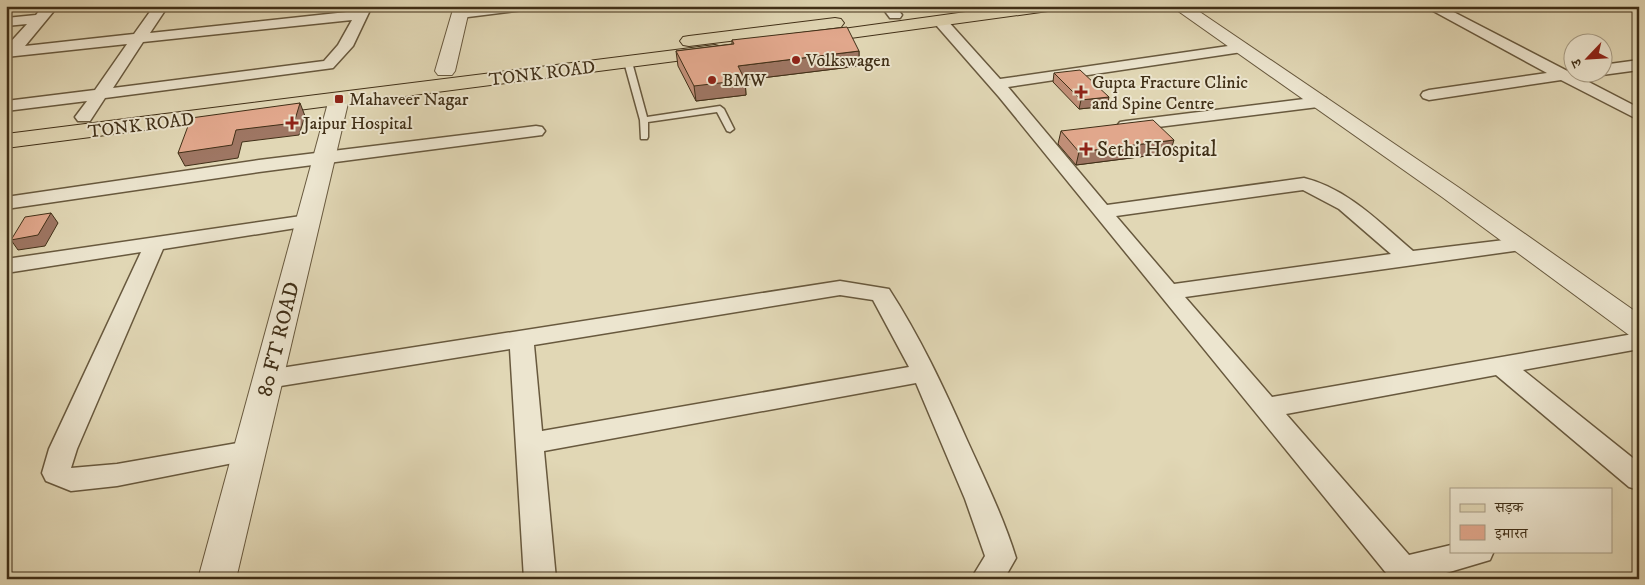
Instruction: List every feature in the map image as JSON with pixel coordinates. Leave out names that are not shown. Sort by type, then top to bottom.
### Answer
[{"type":"main road","name":"TONK ROAD","points":[[8,139],[84,117],[892,11],[973,6]]},
{"type":"main road","name":"TONK ROAD","points":[[8,139],[339,99],[941,22],[1048,6]]},
{"type":"street","points":[[8,52],[51,6]]},
{"type":"street","points":[[84,117],[161,6]]},
{"type":"street","points":[[445,71],[461,10],[522,6]]},
{"type":"street","points":[[1179,6],[1320,102],[1639,328]]},
{"type":"street","points":[[1431,6],[1562,75]]},
{"type":"street","points":[[8,52],[139,39],[363,11]]},
{"type":"street","points":[[6,106],[326,72],[337,59],[363,11]]},
{"type":"street","points":[[6,22],[39,19]]},
{"type":"street","points":[[941,22],[996,84],[1047,134],[1101,212],[1406,574],[1476,552]]},
{"type":"street","points":[[996,84],[1242,48]]},
{"type":"street","points":[[1612,69],[1639,65]]},
{"type":"street","points":[[1429,96],[1562,75]]},
{"type":"street","points":[[1575,82],[1639,116]]},
{"type":"street","name":"80 FT ROAD","points":[[217,579],[339,99]]},
{"type":"street","points":[[1111,128],[1320,102]]},
{"type":"street","points":[[6,203],[324,158],[536,131]]},
{"type":"street","points":[[1101,212],[1304,184],[1322,189],[1339,199],[1408,258]]},
{"type":"street","points":[[6,266],[308,222]]},
{"type":"street","points":[[155,244],[63,449],[56,473],[71,480],[117,475],[249,451]]},
{"type":"street","points":[[1168,292],[1521,244]]},
{"type":"street","points":[[268,379],[840,288],[881,294],[898,321],[925,374],[992,526],[1001,558],[987,579]]},
{"type":"street","points":[[521,339],[540,579]]},
{"type":"street","points":[[1266,408],[1639,341]]},
{"type":"street","points":[[1500,365],[1639,479]]},
{"type":"street","points":[[529,443],[925,374]]},
{"type":"lane","points":[[628,62],[644,120],[644,136]]},
{"type":"lane","points":[[644,120],[720,110],[730,129]]},
{"type":"building","points":[[847,27],[859,51],[738,66],[745,80],[694,86],[676,51],[734,44],[732,40]]},
{"type":"building","points":[[1080,70],[1109,97],[1081,100],[1054,73]]},
{"type":"building","points":[[300,103],[294,123],[236,130],[232,145],[178,153],[191,118]]},
{"type":"building","points":[[1153,120],[1174,140],[1079,152],[1061,131]]},
{"type":"building","points":[[51,213],[38,235],[11,240],[25,217]]},
{"type":"place","name":"Volkswagen","points":[[796,60]]},
{"type":"place","name":"BMW","points":[[712,80]]},
{"type":"place","name":"Gupta Fracture Clinic and Spine Centre","points":[[1081,92]]},
{"type":"place","name":"Mahaveer Nagar","points":[[339,99]]},
{"type":"place","name":"Jaipur Hospital","points":[[292,123]]},
{"type":"place","name":"Sethi Hospital","points":[[1086,149]]}]
